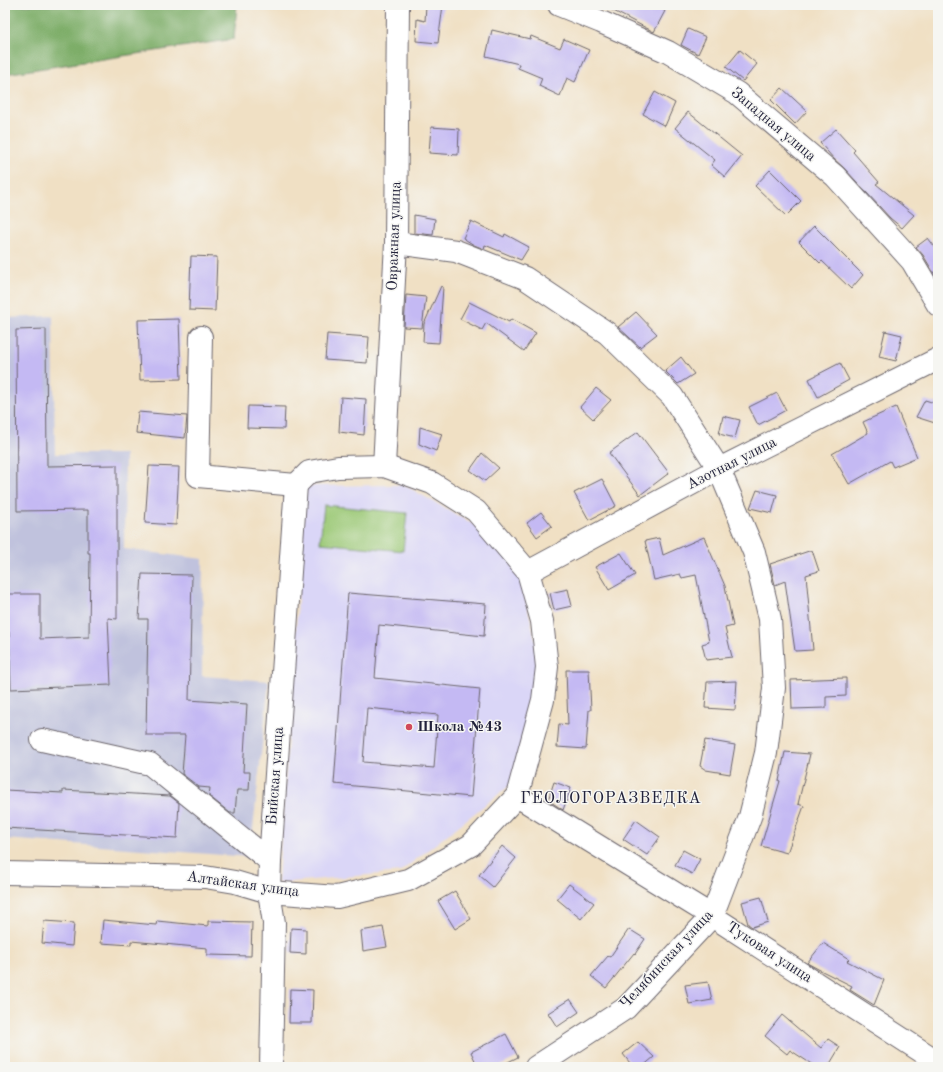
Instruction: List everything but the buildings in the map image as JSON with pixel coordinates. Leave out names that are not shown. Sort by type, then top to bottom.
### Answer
[{"type":"street","name":"Овражная улица","points":[[384,466],[396,243],[398,5]]},
{"type":"street","name":"Западная улица","points":[[559,5],[668,52],[737,93],[835,176],[912,261],[938,305]]},
{"type":"street","name":"Челябинская улица","points":[[396,243],[456,251],[525,278],[607,333],[672,396],[719,469],[754,552],[770,619],[774,688],[766,753],[750,817],[712,916],[626,1008],[536,1067]]},
{"type":"street","points":[[201,337],[198,476],[296,485]]},
{"type":"street","name":"Азотная улица","points":[[528,572],[719,469],[938,359]]},
{"type":"street","name":"Алтайская улица","points":[[5,873],[205,877],[235,882],[269,892],[337,897],[408,880],[471,845],[517,796],[543,700],[547,667],[542,621],[528,572],[476,511],[432,483],[384,466],[338,467],[309,472],[296,485]]},
{"type":"street","name":"Бийская улица","points":[[271,1067],[274,923],[269,892],[270,861],[296,485]]},
{"type":"street","points":[[42,740],[150,764],[270,861]]},
{"type":"street","name":"Туковая улица","points":[[517,796],[712,916],[938,1062]]},
{"type":"shaded area","points":[[53,316],[55,454],[125,454],[124,549],[203,559],[202,676],[269,681],[250,857],[5,839],[5,318]]},
{"type":"shaded area","name":"Школа №43","points":[[404,485],[480,528],[518,567],[543,673],[514,782],[400,872],[278,883],[306,486]]},
{"type":"green space","points":[[5,5],[237,5],[234,39],[5,74]]},
{"type":"green space","points":[[324,505],[407,513],[403,551],[320,543]]},
{"type":"place","name":"Школа №43","points":[[409,727]]},
{"type":"district","name":"ГЕОЛОГОРАЗВЕДКА","points":[[611,799]]}]
